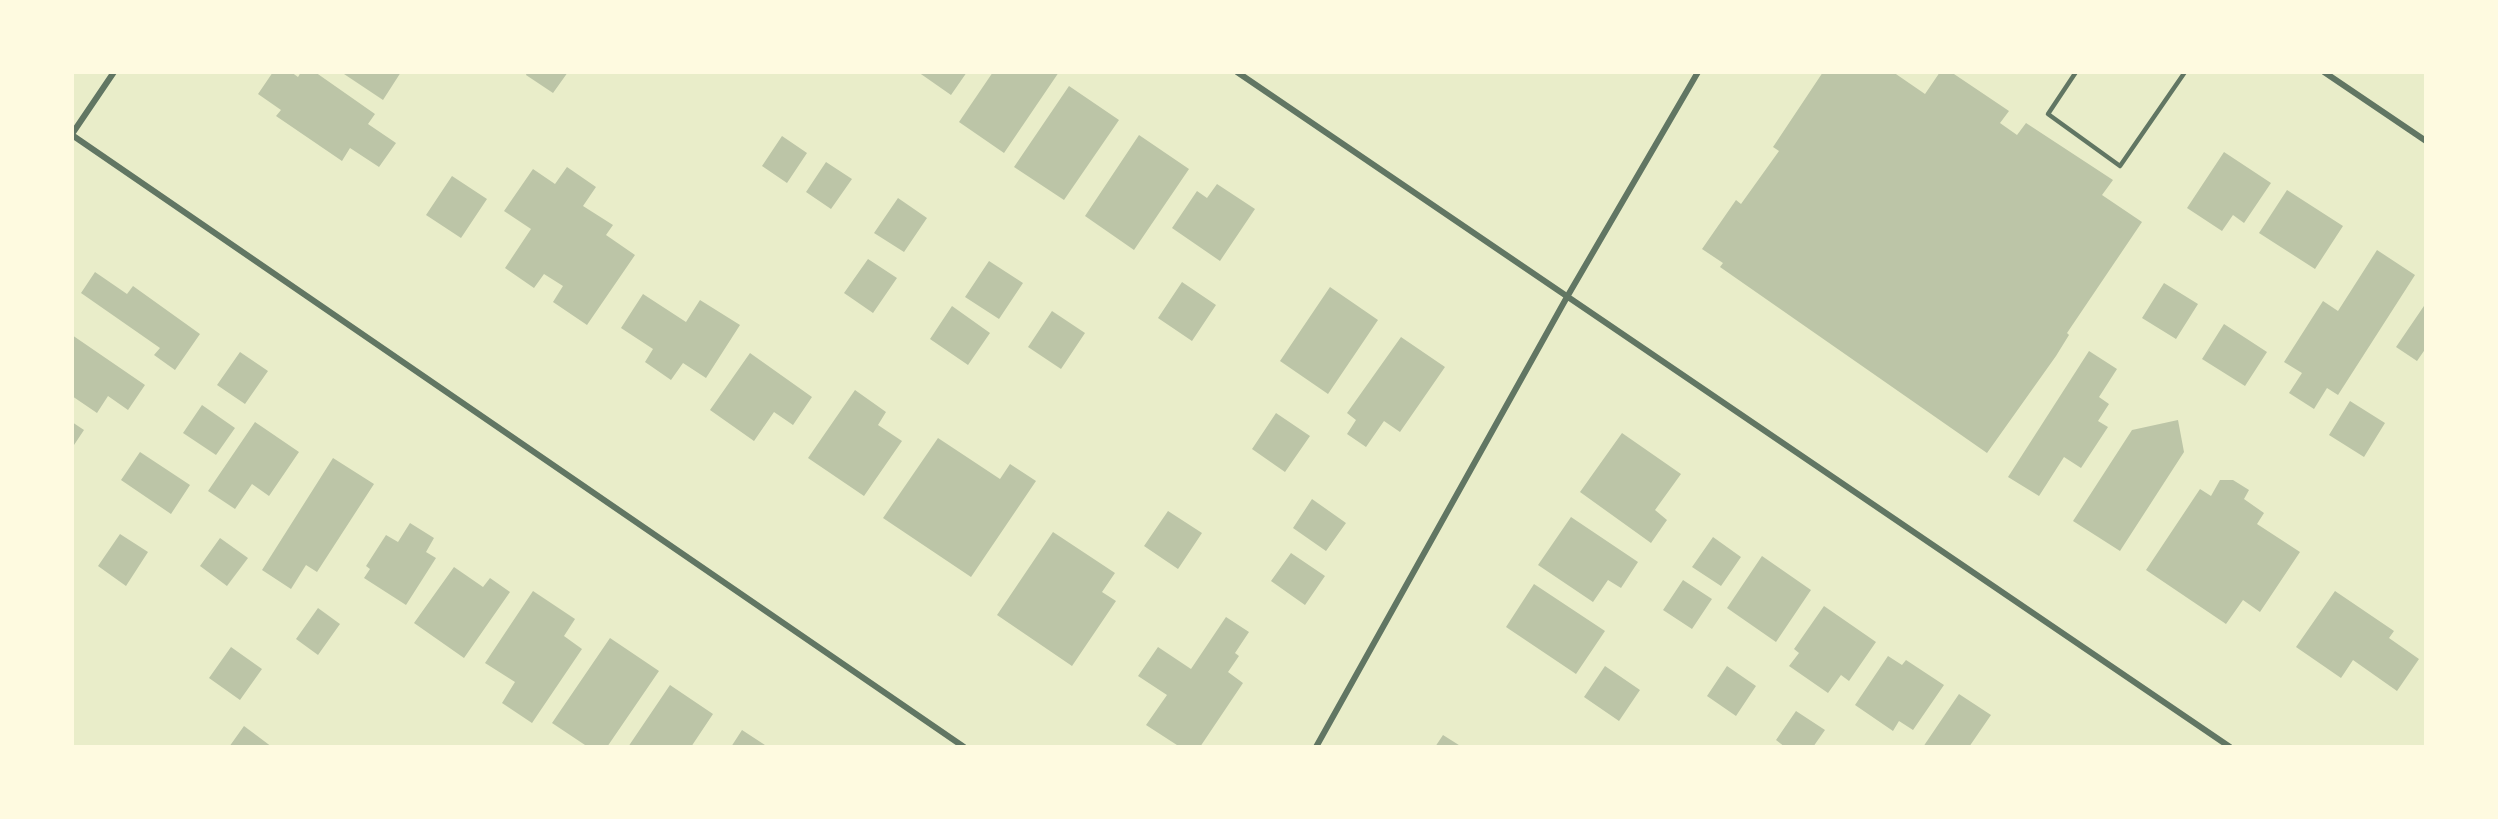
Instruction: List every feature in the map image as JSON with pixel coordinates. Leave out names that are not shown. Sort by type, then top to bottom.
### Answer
[{"type":"street","points":[[114,72],[72,135],[964,747]]},
{"type":"street","points":[[1237,72],[2230,747]]},
{"type":"street","points":[[1316,747],[1567,297],[1698,72]]},
{"type":"street","points":[[2324,72],[2426,141]]},
{"type":"lane","points":[[2076,72],[2048,114],[2120,166],[2185,72]]},
{"type":"building","points":[[273,72],[291,72],[298,77],[301,72],[315,72],[375,114],[368,124],[396,143],[379,167],[350,148],[342,161],[276,116],[281,110],[258,94]]},
{"type":"building","points":[[341,72],[401,72],[383,100]]},
{"type":"building","points":[[527,72],[568,72],[553,93],[526,75]]},
{"type":"building","points":[[918,72],[967,72],[951,95]]},
{"type":"building","points":[[993,72],[1059,72],[1004,153],[959,122]]},
{"type":"building","points":[[1823,72],[1893,72],[1925,94],[1940,72],[1951,72],[2009,111],[2000,123],[2017,135],[2026,123],[2113,180],[2102,195],[2142,222],[2067,333],[2069,335],[2056,356],[1987,453],[1720,267],[1723,263],[1702,249],[1736,200],[1741,204],[1779,151],[1773,147]]},
{"type":"building","points":[[1069,86],[1119,120],[1064,200],[1014,167]]},
{"type":"building","points":[[1139,135],[1189,169],[1134,250],[1085,216]]},
{"type":"building","points":[[782,136],[807,153],[787,183],[762,166]]},
{"type":"building","points":[[2224,152],[2271,183],[2244,223],[2233,215],[2222,231],[2187,208]]},
{"type":"building","points":[[826,162],[852,179],[831,209],[806,192]]},
{"type":"building","points":[[567,167],[596,187],[583,206],[613,225],[606,235],[635,255],[587,325],[553,302],[563,286],[544,274],[534,288],[505,268],[531,229],[504,211],[533,169],[555,184]]},
{"type":"building","points":[[452,176],[487,199],[461,238],[426,215]]},
{"type":"building","points":[[1217,184],[1255,209],[1220,261],[1172,228],[1197,191],[1207,198]]},
{"type":"building","points":[[2287,190],[2343,226],[2315,269],[2259,233]]},
{"type":"building","points":[[898,198],[927,218],[904,252],[874,233]]},
{"type":"building","points":[[2377,250],[2415,275],[2338,395],[2327,388],[2314,409],[2289,393],[2302,373],[2284,362],[2323,301],[2338,311]]},
{"type":"building","points":[[868,259],[897,278],[873,313],[844,293]]},
{"type":"building","points":[[989,261],[1023,283],[999,319],[965,297]]},
{"type":"building","points":[[95,272],[127,294],[133,286],[200,334],[175,370],[154,355],[160,348],[81,293]]},
{"type":"building","points":[[1182,282],[1216,305],[1192,341],[1158,318]]},
{"type":"building","points":[[2164,283],[2198,304],[2176,339],[2142,318]]},
{"type":"building","points":[[1330,287],[1378,320],[1328,394],[1280,361]]},
{"type":"building","points":[[643,294],[686,322],[700,300],[740,325],[706,378],[683,363],[671,380],[645,362],[653,349],[621,328]]},
{"type":"building","points":[[2426,303],[2426,348],[2417,361],[2396,347]]},
{"type":"building","points":[[952,306],[990,333],[968,365],[930,339]]},
{"type":"building","points":[[1052,311],[1085,333],[1061,369],[1028,347]]},
{"type":"building","points":[[2224,324],[2267,352],[2245,386],[2202,359]]},
{"type":"building","points":[[72,335],[145,385],[128,410],[108,396],[97,413],[72,396]]},
{"type":"building","points":[[1401,337],[1445,367],[1400,432],[1384,421],[1366,447],[1347,434],[1356,420],[1347,413]]},
{"type":"building","points":[[2089,351],[2117,369],[2099,397],[2109,404],[2098,421],[2108,427],[2081,468],[2064,457],[2039,496],[2008,477]]},
{"type":"building","points":[[240,352],[268,371],[245,404],[217,385]]},
{"type":"building","points":[[750,353],[812,397],[793,425],[774,412],[754,441],[710,410]]},
{"type":"building","points":[[855,390],[886,412],[878,425],[902,441],[864,496],[808,458]]},
{"type":"building","points":[[2350,401],[2385,423],[2364,457],[2329,435]]},
{"type":"building","points":[[202,405],[235,428],[216,455],[183,433]]},
{"type":"building","points":[[1276,413],[1310,436],[1285,472],[1252,449]]},
{"type":"building","points":[[2178,420],[2184,452],[2120,551],[2073,521],[2132,430]]},
{"type":"building","points":[[72,422],[84,430],[72,448]]},
{"type":"building","points":[[255,422],[299,452],[269,496],[252,484],[235,509],[208,491]]},
{"type":"building","points":[[1622,433],[1681,474],[1655,510],[1667,520],[1651,543],[1580,492]]},
{"type":"building","points":[[938,438],[1000,479],[1010,464],[1036,481],[971,577],[883,518]]},
{"type":"building","points":[[140,452],[190,485],[171,514],[121,480]]},
{"type":"building","points":[[333,458],[374,484],[317,572],[306,565],[291,589],[262,570]]},
{"type":"building","points":[[2220,480],[2233,480],[2249,490],[2244,499],[2264,513],[2257,524],[2300,552],[2260,612],[2243,600],[2226,624],[2146,570],[2200,489],[2211,496]]},
{"type":"building","points":[[1312,499],[1346,523],[1326,551],[1293,528]]},
{"type":"building","points":[[1168,511],[1202,533],[1178,569],[1144,546]]},
{"type":"building","points":[[1571,517],[1638,562],[1621,588],[1608,580],[1593,602],[1538,565]]},
{"type":"building","points":[[410,523],[434,538],[426,552],[436,558],[406,605],[364,578],[370,569],[366,566],[386,535],[398,542]]},
{"type":"building","points":[[1053,532],[1115,573],[1102,592],[1116,601],[1072,666],[997,615]]},
{"type":"building","points":[[120,534],[148,552],[126,586],[98,566]]},
{"type":"building","points":[[1713,537],[1741,557],[1721,586],[1692,567]]},
{"type":"building","points":[[220,538],[248,558],[227,586],[200,566]]},
{"type":"building","points":[[1291,553],[1325,576],[1305,605],[1271,581]]},
{"type":"building","points":[[1762,556],[1811,590],[1776,642],[1727,608]]},
{"type":"building","points":[[454,567],[483,587],[490,578],[510,592],[464,658],[414,623]]},
{"type":"building","points":[[1683,580],[1712,599],[1692,629],[1663,610]]},
{"type":"building","points":[[1534,584],[1605,631],[1576,674],[1506,627]]},
{"type":"building","points":[[533,591],[575,619],[564,636],[582,649],[532,723],[502,703],[515,682],[485,663]]},
{"type":"building","points":[[2335,591],[2394,631],[2389,638],[2419,659],[2397,691],[2353,660],[2341,678],[2296,647]]},
{"type":"building","points":[[1824,606],[1876,642],[1849,681],[1841,675],[1828,693],[1789,666],[1799,653],[1794,649]]},
{"type":"building","points":[[318,608],[340,624],[318,655],[296,639]]},
{"type":"building","points":[[1226,617],[1249,632],[1235,653],[1239,656],[1228,672],[1243,683],[1200,747],[1180,747],[1146,725],[1167,695],[1138,676],[1158,647],[1191,669]]},
{"type":"building","points":[[610,638],[659,671],[607,747],[588,747],[552,723]]},
{"type":"building","points":[[231,647],[262,669],[240,700],[209,678]]},
{"type":"building","points":[[1888,656],[1902,665],[1906,660],[1944,685],[1913,730],[1899,721],[1893,731],[1855,705]]},
{"type":"building","points":[[1605,666],[1640,690],[1619,721],[1584,697]]},
{"type":"building","points":[[1727,666],[1756,686],[1736,716],[1707,696]]},
{"type":"building","points":[[670,685],[713,714],[691,747],[628,747]]},
{"type":"building","points":[[1959,694],[1991,715],[1969,747],[1923,747]]},
{"type":"building","points":[[1796,711],[1825,730],[1813,747],[1785,747],[1776,740]]},
{"type":"building","points":[[244,726],[272,747],[229,747]]},
{"type":"building","points":[[742,730],[768,747],[731,747]]},
{"type":"building","points":[[1443,735],[1462,747],[1435,747]]}]
